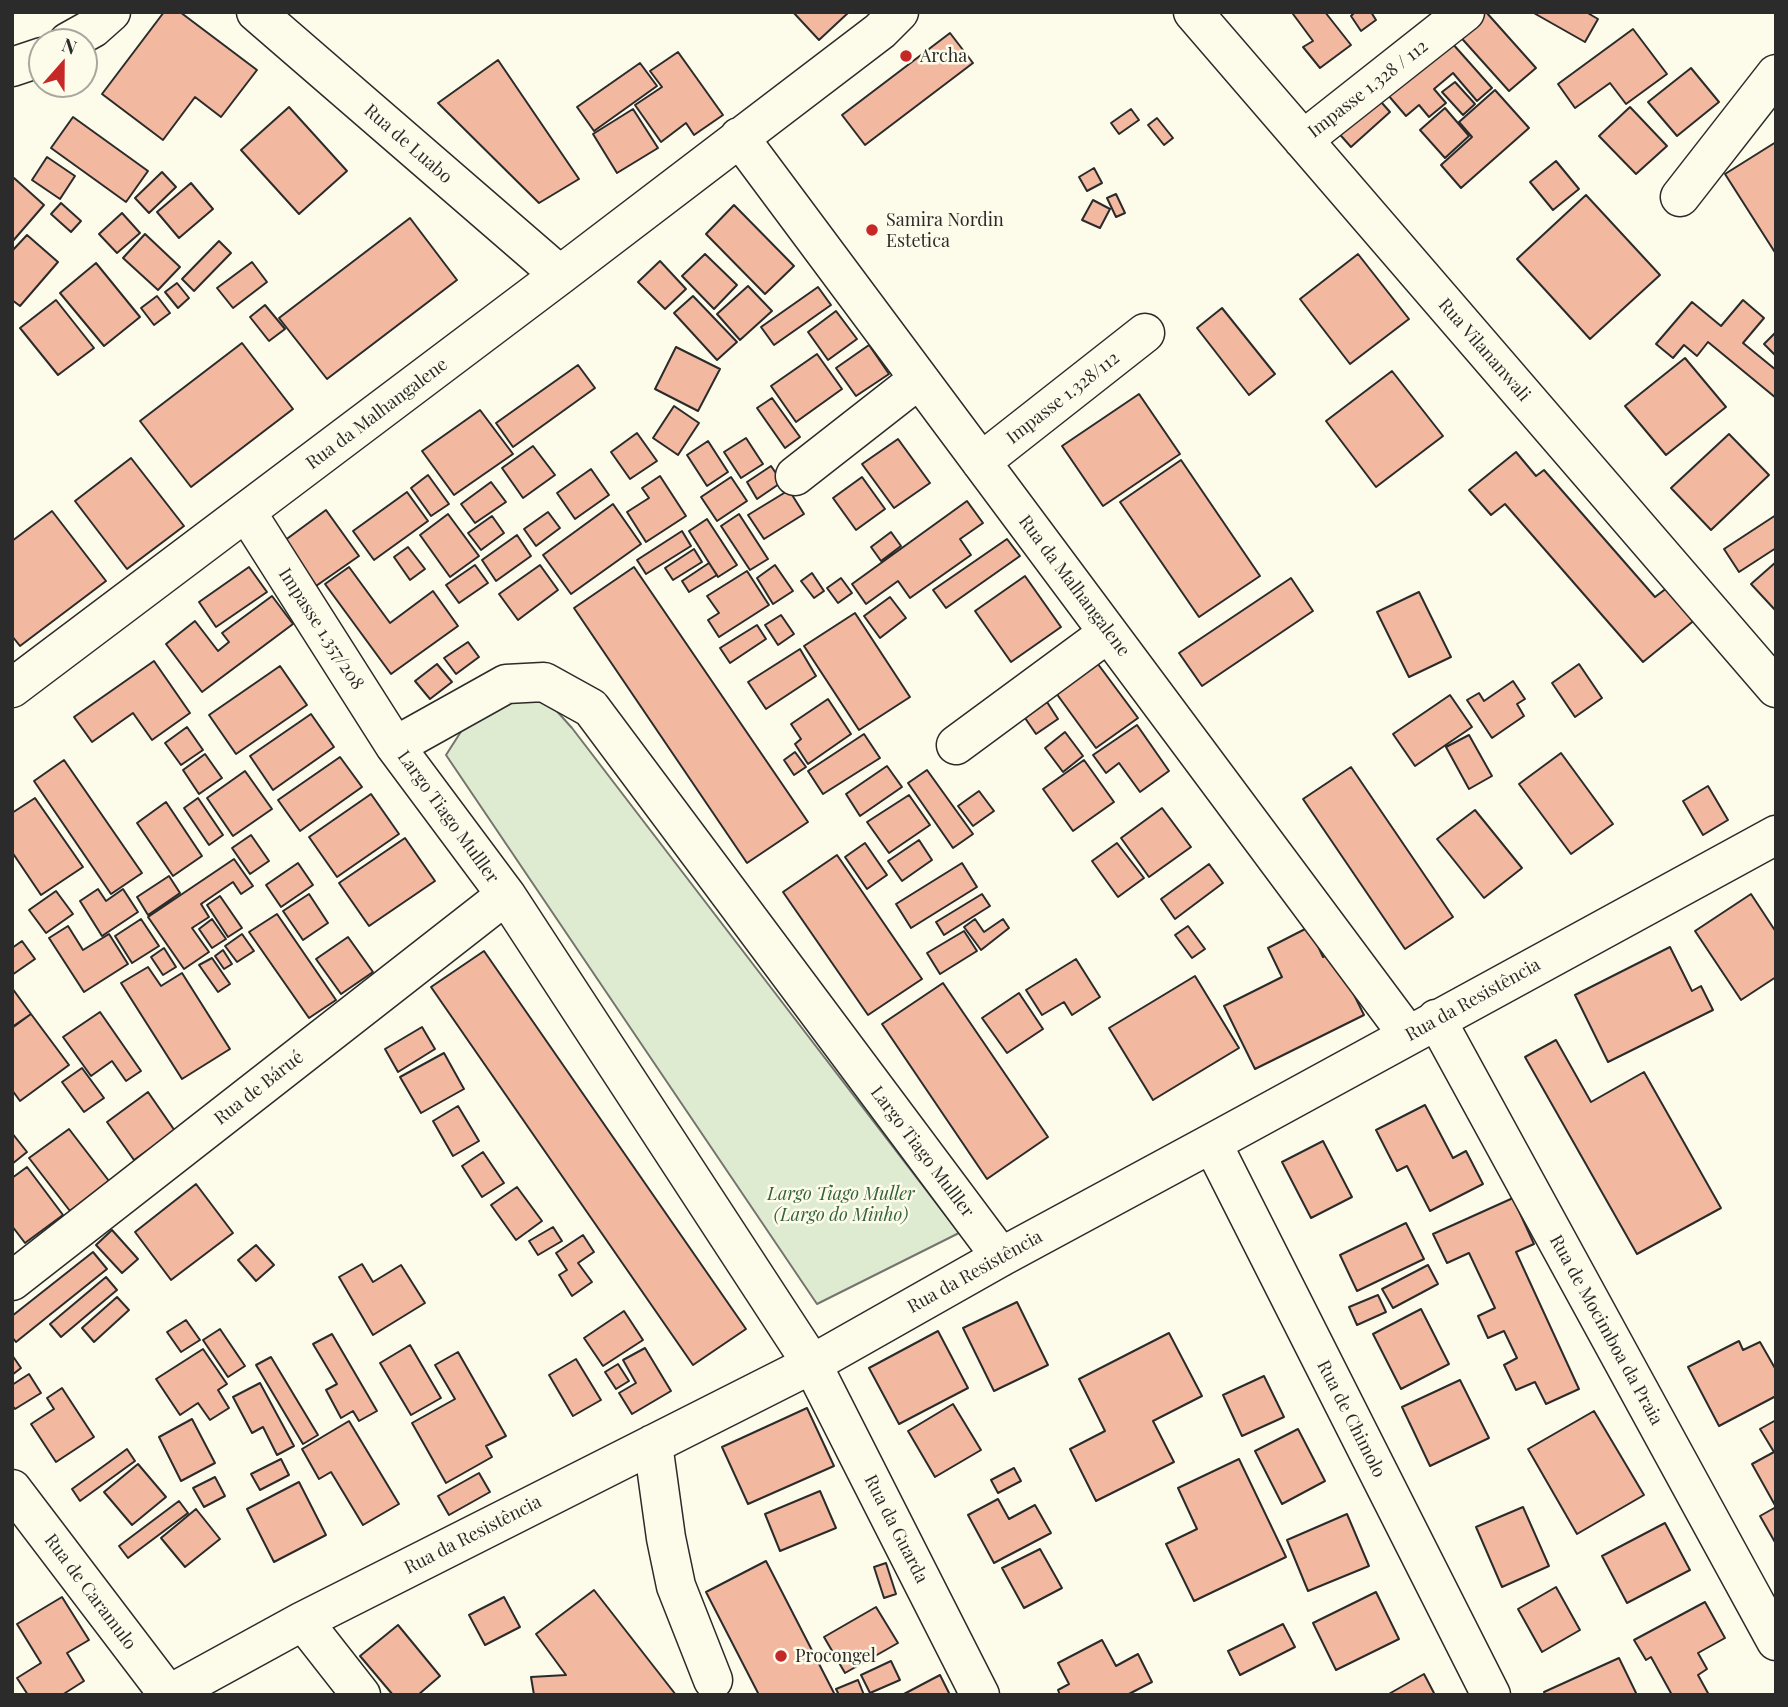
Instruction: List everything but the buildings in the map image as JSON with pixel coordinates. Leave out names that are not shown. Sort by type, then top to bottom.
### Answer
[{"type":"street","points":[[94,28],[111,12]]},
{"type":"street","name":"Rua de Luabo","points":[[256,12],[560,275]]},
{"type":"street","name":"Rua da Malhangalene","points":[[12,688],[560,275],[880,31],[900,12]]},
{"type":"street","name":"Rua Vilananwali","points":[[1192,12],[1776,688]]},
{"type":"street","name":"Impasse 1.328 / 112","points":[[1303,140],[1465,12]]},
{"type":"street","points":[[1680,197],[1776,74]]},
{"type":"street","name":"Rua da Malhangalene","points":[[739,137],[1108,632],[1422,1027]]},
{"type":"street","name":"Impasse 1.328/112","points":[[981,462],[1145,333]]},
{"type":"street","points":[[795,476],[919,379]]},
{"type":"street","name":"Impasse 1.357/208","points":[[247,513],[396,746]]},
{"type":"street","points":[[956,745],[1108,632]]},
{"type":"street","name":"Largo Tiago Mulller","points":[[812,1364],[506,895],[396,746],[506,684],[544,682],[591,708],[1001,1257]]},
{"type":"street","name":"Rua da Resistência","points":[[168,1695],[303,1621],[812,1364],[1001,1257],[1776,835]]},
{"type":"street","name":"Rua de Bárué","points":[[12,1281],[506,895]]},
{"type":"street","name":"Rua de Mocimboa da Praia","points":[[1422,1027],[1776,1641]]},
{"type":"street","name":"Rua de Chimolo","points":[[1212,1143],[1491,1695]]},
{"type":"street","name":"Rua da Guarda","points":[[812,1364],[981,1695]]},
{"type":"street","points":[[653,1444],[666,1538],[676,1586],[713,1680]]},
{"type":"street","name":"Rua de Caramulo","points":[[12,1489],[168,1695]]},
{"type":"street","points":[[303,1621],[361,1695]]},
{"type":"green space","name":"Largo Tiago Muller (Largo do Minho)","points":[[528,688],[554,708],[572,728],[959,1233],[817,1304],[446,755],[471,716]]},
{"type":"place","name":"Archa","points":[[906,56]]},
{"type":"place","name":"Samira Nordin Estetica","points":[[872,230]]},
{"type":"place","name":"Procongel","points":[[781,1656]]}]
